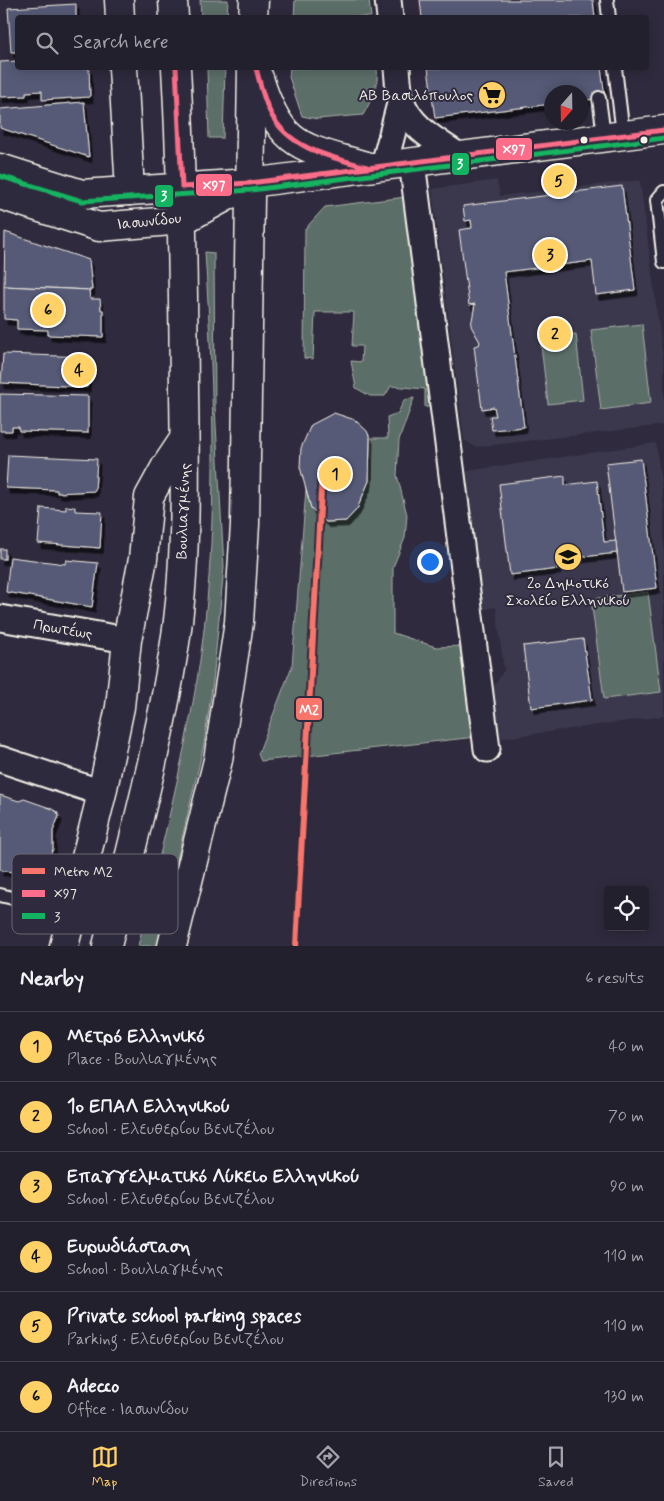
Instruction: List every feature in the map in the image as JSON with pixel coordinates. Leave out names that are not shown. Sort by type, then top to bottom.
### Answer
[{"type":"main road","points":[[119,0],[120,15]]},
{"type":"main road","points":[[173,0],[174,15]]},
{"type":"main road","points":[[253,15],[254,0]]},
{"type":"main road","points":[[122,70],[130,191]]},
{"type":"main road","name":"Βουλιαγμένης","points":[[130,854],[167,692],[177,626],[180,577],[184,439],[183,220],[176,70]]},
{"type":"main road","points":[[178,922],[218,760],[239,622],[245,524],[250,183],[254,70]]},
{"type":"main road","points":[[255,70],[269,109],[283,132],[311,150],[377,166]]},
{"type":"main road","points":[[250,183],[664,130]]},
{"type":"main road","name":"Ιασωνίδου","points":[[0,168],[82,194],[250,183]]},
{"type":"main road","name":"Ιασωνίδου","points":[[0,196],[98,227],[183,220],[250,183]]},
{"type":"main road","points":[[87,854],[120,707],[126,640],[142,559],[149,497],[184,439]]},
{"type":"street","points":[[388,0],[390,15]]},
{"type":"street","points":[[397,70],[401,100],[420,128],[460,156]]},
{"type":"street","points":[[377,166],[401,100]]},
{"type":"street","points":[[412,162],[487,749]]},
{"type":"street","name":"Πρωτέως","points":[[0,618],[126,640]]},
{"type":"street","points":[[0,760],[102,793]]},
{"type":"lane","points":[[607,0],[609,15]]},
{"type":"lane","points":[[614,135],[615,70]]},
{"type":"lane","points":[[599,98],[614,135]]},
{"type":"lane","points":[[664,192],[657,200],[664,262]]},
{"type":"shaded area","points":[[497,180],[500,196],[640,180],[664,366],[664,425],[476,447],[464,440],[432,189]]},
{"type":"shaded area","name":"2ο Δημοτικό Σχολείο Ελληνικού","points":[[656,443],[664,507],[664,716],[496,739],[490,693],[504,670],[496,607],[479,610],[461,472]]},
{"type":"green space","points":[[200,0],[228,0],[227,15],[201,15]]},
{"type":"green space","points":[[295,0],[369,0],[371,15],[294,15]]},
{"type":"green space","points":[[207,70],[225,70],[223,138],[209,138]]},
{"type":"green space","points":[[290,70],[377,70],[376,87],[363,115],[317,119],[302,116],[289,77]]},
{"type":"green space","points":[[406,197],[435,407],[425,407],[425,389],[391,386],[385,396],[370,396],[356,388],[351,361],[361,362],[362,346],[352,346],[354,312],[315,312],[313,359],[304,358],[305,229],[325,207]]},
{"type":"green space","points":[[205,252],[214,253],[215,407],[224,567],[213,681],[204,744],[178,856],[178,854],[160,854],[197,680],[204,627],[212,520],[211,359]]},
{"type":"green space","points":[[642,324],[651,403],[601,410],[591,330]]},
{"type":"green space","points":[[576,334],[583,400],[548,404],[540,337]]},
{"type":"green space","points":[[414,398],[399,440],[397,475],[407,515],[405,538],[393,567],[393,633],[436,647],[465,646],[476,737],[261,761],[258,754],[292,666],[306,490],[311,508],[326,522],[346,521],[360,501],[367,483],[370,438],[388,438],[387,417],[398,413],[404,400]]},
{"type":"green space","points":[[648,592],[661,692],[604,699],[591,599]]},
{"type":"green space","points":[[141,934],[160,934],[157,946],[138,946]]},
{"type":"building","points":[[420,0],[593,0],[595,15],[422,15]]},
{"type":"building","points":[[76,4],[76,15],[15,15],[15,52],[11,52],[8,8]]},
{"type":"building","points":[[15,61],[15,70],[89,70],[90,97],[42,100],[42,91],[26,92],[26,96],[0,97],[0,62]]},
{"type":"building","name":"ΑΒ Βασιλόπουλος","points":[[428,70],[601,70],[605,97],[589,100],[589,85],[544,85],[544,105],[435,118]]},
{"type":"building","points":[[84,102],[89,157],[0,128],[0,109]]},
{"type":"building","points":[[622,186],[635,290],[596,295],[592,261],[504,272],[524,427],[492,430],[490,416],[496,416],[494,407],[482,409],[474,346],[479,345],[480,342],[471,326],[475,304],[469,305],[459,230],[472,228],[471,220],[465,221],[463,206]]},
{"type":"building","points":[[5,232],[89,260],[92,290],[4,286]]},
{"type":"building","points":[[4,286],[89,290],[90,299],[100,299],[101,310],[103,310],[103,337],[48,335],[48,330],[17,329],[17,320],[4,319]]},
{"type":"building","points":[[3,354],[88,357],[87,387],[1,383]]},
{"type":"building","points":[[0,394],[88,396],[88,433],[19,431],[19,427],[12,427],[12,431],[0,431]]},
{"type":"building","points":[[334,413],[355,420],[367,431],[370,438],[369,481],[357,509],[346,521],[326,522],[311,508],[300,467],[301,448],[311,425]]},
{"type":"building","points":[[8,455],[97,459],[95,491],[57,493],[57,490],[6,488]]},
{"type":"building","points":[[641,459],[657,588],[622,592],[606,463]]},
{"type":"building","points":[[565,476],[565,485],[597,481],[604,542],[616,541],[617,553],[557,560],[558,569],[510,575],[499,484]]},
{"type":"building","points":[[66,506],[75,507],[75,511],[102,512],[100,548],[38,543],[41,508],[66,510]]},
{"type":"building","points":[[0,549],[5,549],[5,559],[0,559]]},
{"type":"building","points":[[10,557],[65,564],[66,560],[98,563],[92,607],[6,592]]},
{"type":"building","points":[[583,639],[592,700],[531,708],[523,646]]},
{"type":"building","points":[[0,795],[19,801],[24,799],[57,812],[59,816],[53,831],[53,849],[51,854],[12,854],[12,872],[0,870]]},
{"type":"metro line","name":"Μ2","points":[[296,946],[322,472]]},
{"type":"transit line","name":"X97","points":[[176,70],[182,187],[250,183],[664,130]]},
{"type":"transit line","name":"X97","points":[[257,70],[270,112],[278,125],[288,135],[312,150],[367,167]]},
{"type":"transit line","name":"3","points":[[0,176],[82,201],[251,190],[664,138]]},
{"type":"place","name":"ΑΒ Βασιλόπουλος","points":[[492,95]]},
{"type":"place","name":"Private school parking spaces","points":[[559,181]]},
{"type":"place","name":"Επαγγελματικό Λύκειο Ελληνικού","points":[[550,255]]},
{"type":"place","name":"Adecco","points":[[48,310]]},
{"type":"place","name":"1ο ΕΠΑΛ Ελληνικού","points":[[555,334]]},
{"type":"place","name":"Ευρωδιάσταση","points":[[79,370]]},
{"type":"place","name":"Μετρό Ελληνικό","points":[[335,474]]},
{"type":"place","name":"2ο Δημοτικό Σχολείο Ελληνικού","points":[[568,557]]}]
